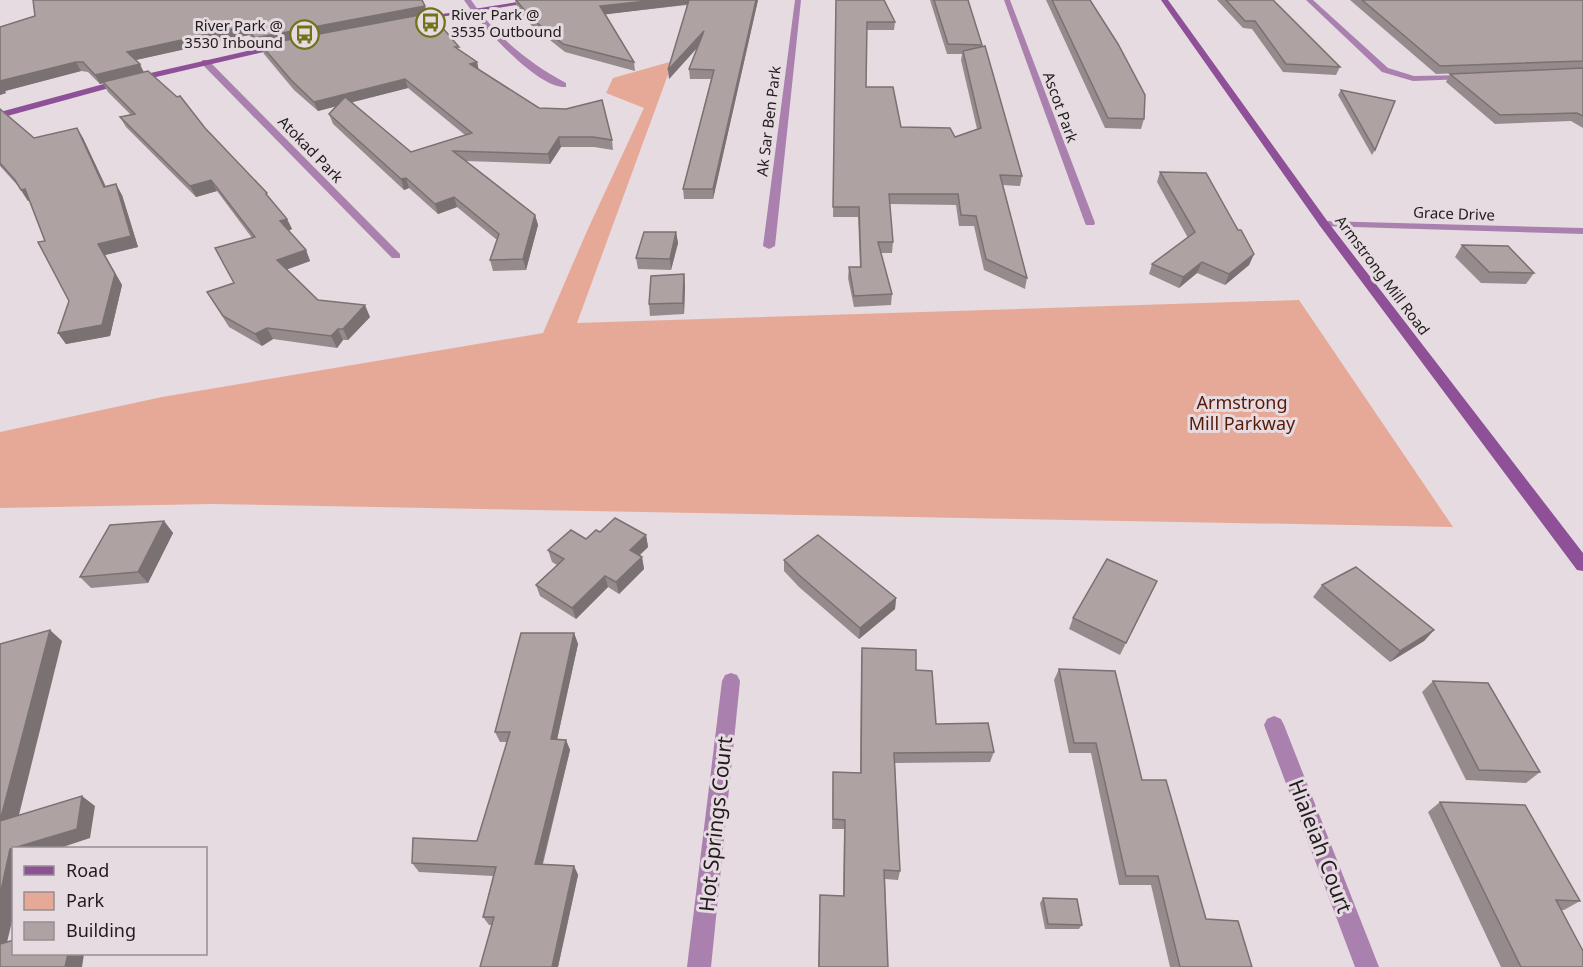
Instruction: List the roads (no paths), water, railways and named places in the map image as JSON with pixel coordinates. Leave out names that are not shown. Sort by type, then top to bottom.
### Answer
[{"type":"main road","points":[[406,21],[544,0]]},
{"type":"main road","name":"Armstrong Mill Road","points":[[1164,0],[1324,224],[1583,565]]},
{"type":"main road","points":[[0,115],[205,62],[296,42]]},
{"type":"street","points":[[467,0],[509,50],[563,85]]},
{"type":"street","name":"Ak Sar Ben Park","points":[[769,246],[798,0]]},
{"type":"street","name":"Ascot Park","points":[[1007,0],[1090,223]]},
{"type":"street","points":[[1309,0],[1385,70],[1413,79],[1480,77]]},
{"type":"street","name":"Atokad Park","points":[[205,62],[396,256]]},
{"type":"street","name":"Grace Drive","points":[[1324,224],[1583,231]]},
{"type":"street","name":"Hot Springs Court","points":[[699,967],[731,681]]},
{"type":"street","name":"Hialeiah Court","points":[[1274,725],[1367,967]]},
{"type":"place","name":"River Park @ 3535 Outbound","points":[[430,23]]},
{"type":"place","name":"River Park @ 3530 Inbound","points":[[304,34]]},
{"type":"park label","name":"Armstrong Mill Parkway","points":[[1242,412]]}]
